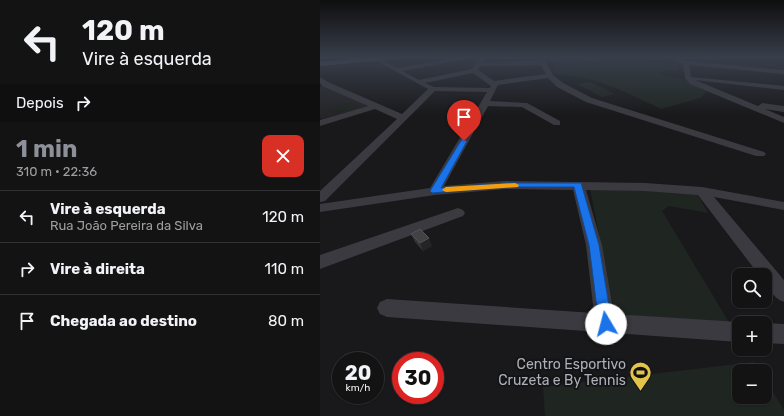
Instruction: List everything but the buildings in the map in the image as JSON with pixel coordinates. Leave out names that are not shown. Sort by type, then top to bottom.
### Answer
[{"type":"street","points":[[407,76],[434,89],[494,86],[548,76]]},
{"type":"street","points":[[417,82],[434,76]]},
{"type":"street","points":[[488,76],[494,86]]},
{"type":"street","points":[[550,76],[560,85],[597,103],[760,154]]},
{"type":"street","points":[[688,78],[784,88]]},
{"type":"street","points":[[688,78],[704,87],[784,120]]},
{"type":"street","points":[[322,83],[403,118]]},
{"type":"street","points":[[435,191],[486,103],[494,86]]},
{"type":"street","points":[[320,198],[434,89]]},
{"type":"street","points":[[486,103],[524,105],[557,123]]},
{"type":"street","points":[[742,103],[784,109]]},
{"type":"street","points":[[320,123],[375,106]]},
{"type":"street","points":[[320,184],[340,179]]},
{"type":"street","points":[[320,208],[435,191],[505,185],[578,185],[702,191],[784,206]]},
{"type":"street","points":[[578,185],[594,245],[606,324]]},
{"type":"street","points":[[702,191],[784,294]]},
{"type":"street","points":[[320,262],[458,213]]},
{"type":"street","points":[[387,308],[732,332]]},
{"type":"street","points":[[772,333],[784,334]]},
{"type":"shaded area","points":[[577,76],[668,76],[685,79],[707,92],[700,98],[661,109],[610,86]]},
{"type":"shaded area","points":[[590,82],[615,94],[602,97],[577,84]]},
{"type":"shaded area","points":[[324,86],[368,106],[322,119],[320,118],[320,87]]},
{"type":"shaded area","points":[[352,102],[360,106],[334,114],[326,109]]},
{"type":"shaded area","points":[[590,189],[696,192],[708,213],[669,206],[662,211],[730,324],[615,313]]},
{"type":"shaded area","name":"Centro Esportivo Cruzeta e By Tennis","points":[[754,362],[755,364],[737,364]]},
{"type":"shaded area","name":"Centro Esportivo Cruzeta e By Tennis","points":[[732,365],[732,404],[772,404],[772,390],[784,410],[784,416],[545,416],[543,387]]},
{"type":"slow traffic","points":[[446,190],[515,185]]},
{"type":"place","name":"Centro Esportivo Cruzeta e By Tennis","points":[[641,392]]},
{"type":"route","points":[[464,141],[435,191],[505,185],[578,185],[594,245],[606,324]]}]
